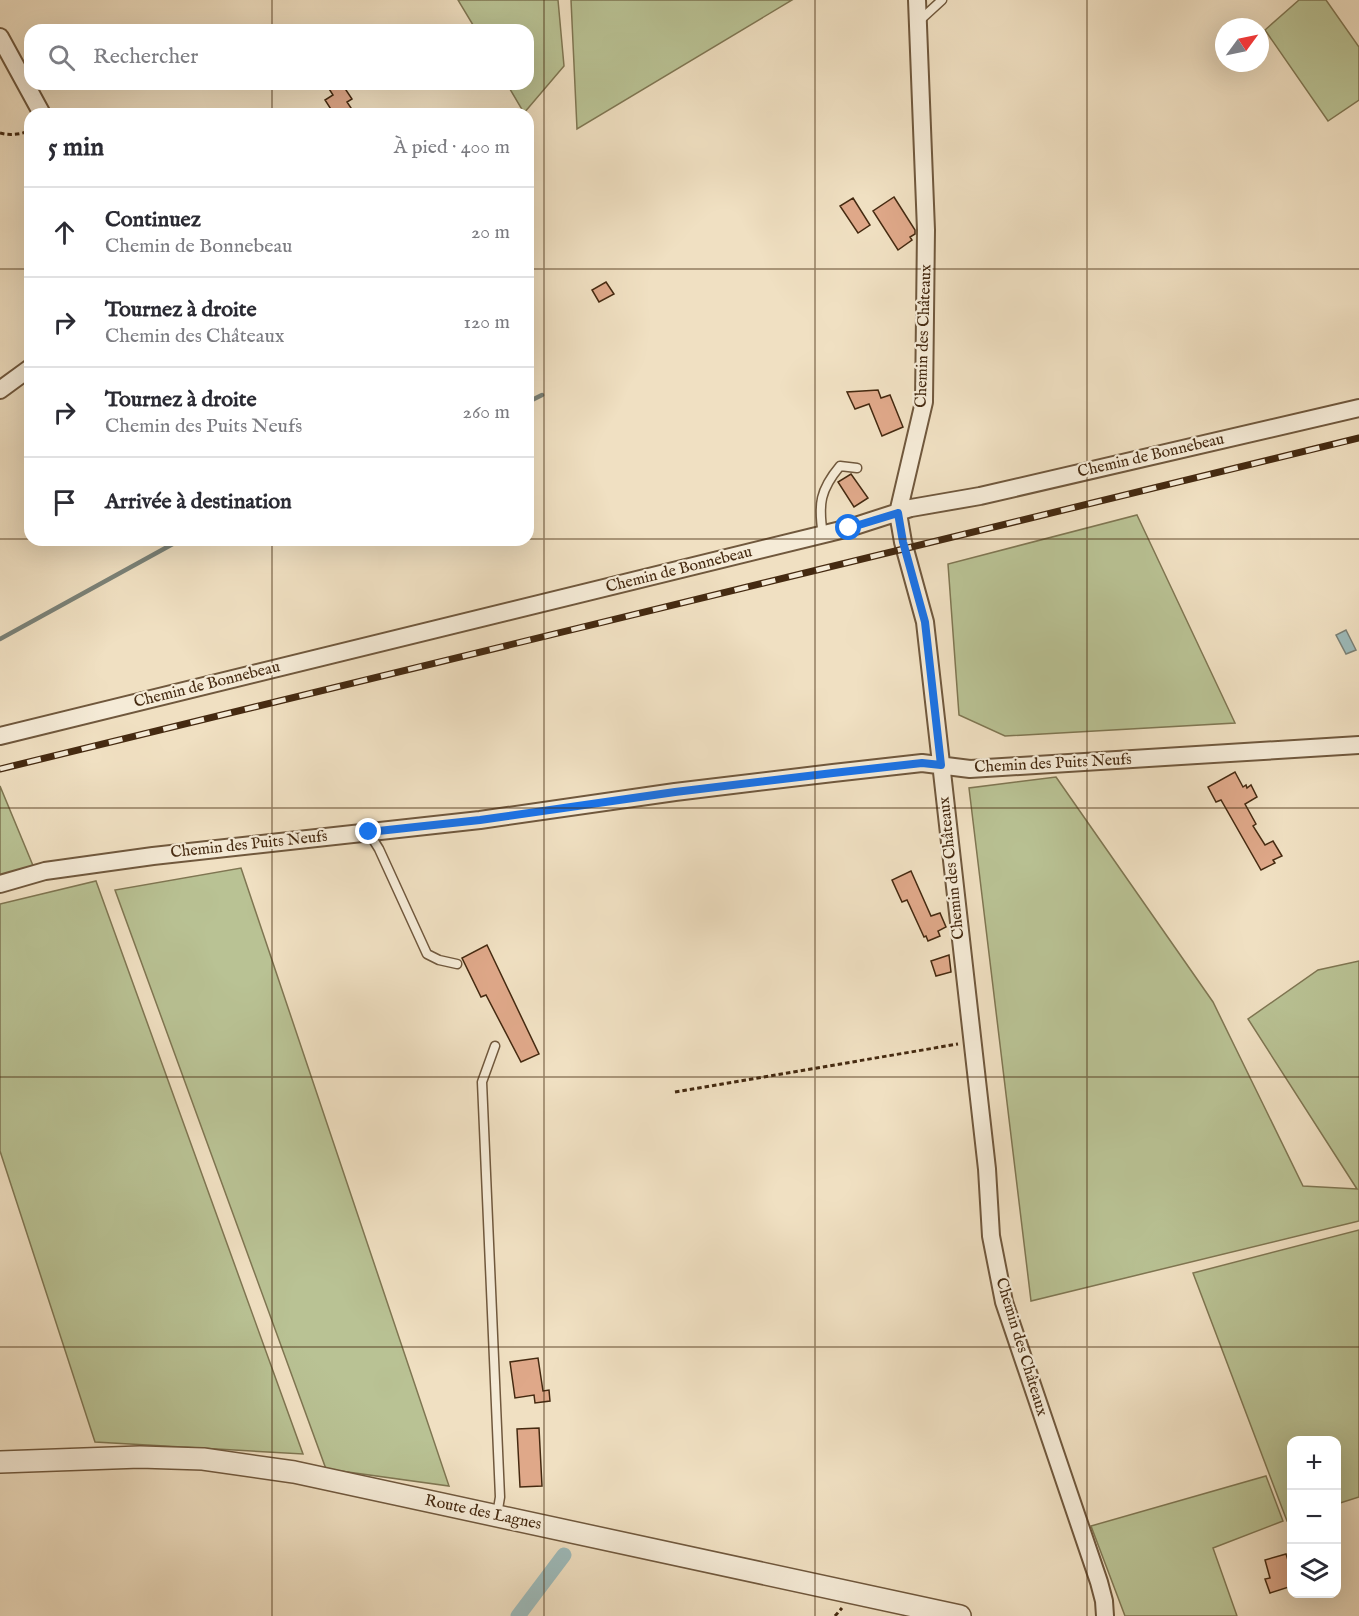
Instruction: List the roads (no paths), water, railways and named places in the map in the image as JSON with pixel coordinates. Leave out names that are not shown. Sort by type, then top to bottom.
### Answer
[{"type":"street","name":"Chemin des Châteaux","points":[[917,0],[926,230],[924,402],[898,513],[903,542],[925,622],[987,1169],[992,1236],[1004,1302],[1099,1581],[1105,1616]]},
{"type":"street","points":[[0,37],[24,81]]},
{"type":"street","points":[[29,90],[39,108]]},
{"type":"street","points":[[0,390],[24,372]]},
{"type":"street","name":"Chemin de Bonnebeau","points":[[0,736],[823,535],[910,508],[992,493],[1359,408]]},
{"type":"street","name":"Chemin des Puits Neufs","points":[[0,884],[45,871],[142,857],[480,820],[675,792],[922,763],[970,769],[1359,746]]},
{"type":"street","name":"Route des Lagnes","points":[[0,1462],[128,1458],[203,1459],[294,1472],[960,1616]]},
{"type":"lane","points":[[918,23],[942,0]]},
{"type":"lane","points":[[823,535],[819,512],[827,482],[840,466],[857,468]]},
{"type":"lane","points":[[369,832],[427,954],[439,960],[457,964]]},
{"type":"lane","points":[[495,1046],[482,1082],[500,1497],[497,1516]]},
{"type":"water","points":[[1346,630],[1356,650],[1346,654],[1336,635]]},
{"type":"waterway","points":[[534,399],[542,395]]},
{"type":"waterway","points":[[0,639],[169,546]]},
{"type":"waterway","points":[[518,1616],[564,1555]]},
{"type":"railway","points":[[0,769],[1359,438]]}]
